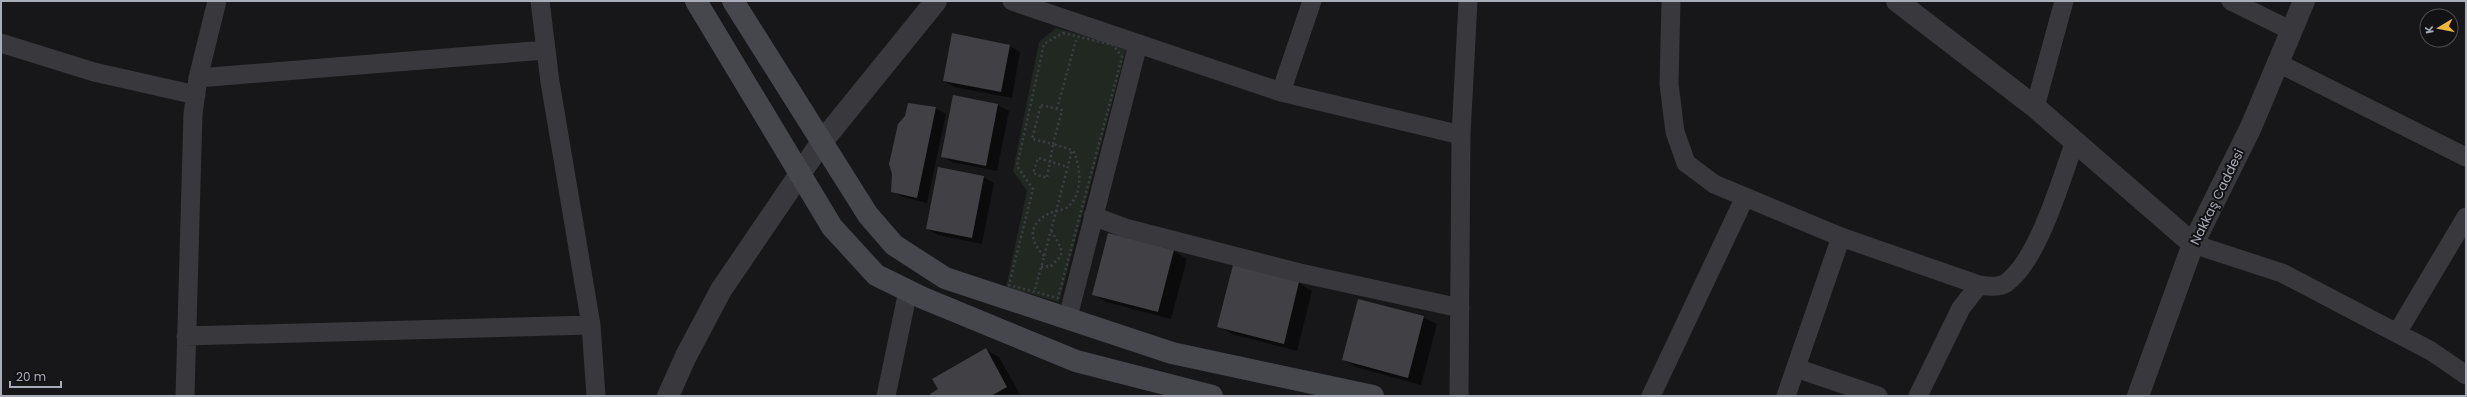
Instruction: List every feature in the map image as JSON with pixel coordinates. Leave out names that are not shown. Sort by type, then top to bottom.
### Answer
[{"type":"main road","points":[[696,1],[802,174],[832,227],[876,274],[908,291],[1076,361],[1209,396]]},
{"type":"main road","points":[[733,1],[868,216],[894,245],[945,278],[1068,317],[1172,353],[1373,396]]},
{"type":"street","points":[[185,396],[192,114],[217,1]]},
{"type":"street","points":[[540,1],[546,50],[591,325],[596,396]]},
{"type":"street","points":[[668,396],[686,356],[721,290],[802,174],[821,143],[936,1]]},
{"type":"street","points":[[1012,1],[1281,92],[1462,135]]},
{"type":"street","points":[[1281,92],[1312,1]]},
{"type":"street","points":[[1459,396],[1462,135],[1468,1]]},
{"type":"street","points":[[1671,1],[1669,84],[1675,132],[1686,163],[1714,184],[1745,198],[1842,237],[1979,285],[1994,286],[2005,284],[2018,272],[2046,221],[2075,140]]},
{"type":"street","points":[[1897,1],[2035,107],[2075,140],[2192,244],[2282,273],[2431,351],[2466,375]]},
{"type":"street","points":[[2035,107],[2064,1]]},
{"type":"street","points":[[2231,1],[2292,31]]},
{"type":"street","name":"Nakkaş Caddesi","points":[[2138,396],[2192,244],[2251,127],[2304,1]]},
{"type":"street","points":[[1,43],[94,72],[197,86],[546,50]]},
{"type":"street","points":[[1068,317],[1138,44]]},
{"type":"street","points":[[2278,63],[2466,157]]},
{"type":"street","points":[[1651,396],[1745,198]]},
{"type":"street","points":[[1093,216],[1125,228],[1300,274],[1460,308]]},
{"type":"street","points":[[2397,333],[2466,217]]},
{"type":"street","points":[[1786,396],[1842,237]]},
{"type":"street","points":[[1918,396],[1961,308],[1979,285]]},
{"type":"street","points":[[886,396],[908,291]]},
{"type":"street","points":[[186,336],[591,325]]},
{"type":"street","points":[[1796,368],[1878,396]]},
{"type":"path","points":[[1063,33],[1077,36],[1113,45],[1122,57],[1058,298],[1009,284],[1033,189],[1017,166],[1044,44],[1063,33]]},
{"type":"path","points":[[1057,109],[1077,36]]},
{"type":"path","points":[[1044,256],[1035,246],[1032,238],[1033,229],[1039,219],[1065,208],[1071,202],[1080,179],[1077,158],[1072,150],[1053,144],[1032,139],[1041,105],[1062,110],[1053,144],[1050,162],[1048,178],[1033,173],[1038,158],[1050,162],[1068,167]]},
{"type":"path","points":[[1034,291],[1072,150]]},
{"type":"path","points":[[1041,267],[1050,266],[1061,256],[1061,248],[1051,230]]},
{"type":"shaded area","points":[[1056,28],[1127,47],[1059,302],[1006,287],[1027,191],[1013,171],[1039,42]]},
{"type":"building","points":[[952,33],[1010,45],[1001,92],[943,81]]},
{"type":"building","points":[[953,95],[998,104],[986,166],[941,157]]},
{"type":"building","points":[[908,103],[936,107],[917,198],[891,192],[892,174],[889,164],[898,124],[905,116]]},
{"type":"building","points":[[938,167],[984,176],[972,238],[926,229]]},
{"type":"building","points":[[1108,233],[1174,250],[1158,312],[1092,295]]},
{"type":"building","points":[[1233,265],[1299,282],[1284,344],[1217,327]]},
{"type":"building","points":[[1358,299],[1424,316],[1408,378],[1342,360]]},
{"type":"building","points":[[986,348],[1007,387],[991,396],[931,396],[930,394],[938,389],[932,379]]}]
